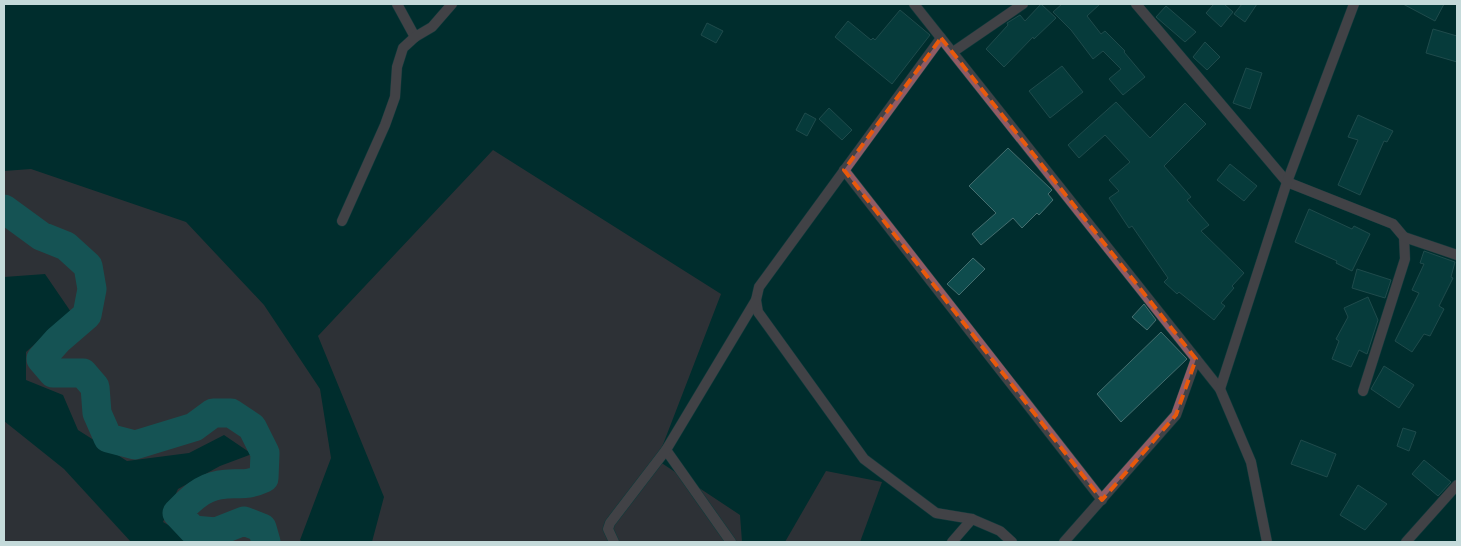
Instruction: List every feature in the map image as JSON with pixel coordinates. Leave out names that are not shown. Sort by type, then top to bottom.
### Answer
[{"type":"street","points":[[397,4],[415,37]]},
{"type":"street","points":[[342,221],[387,118],[394,97],[397,67],[403,48],[415,37],[432,27],[452,4]]},
{"type":"street","points":[[914,4],[1220,388],[1252,462],[1266,542]]},
{"type":"street","points":[[952,52],[1023,4]]},
{"type":"street","points":[[1136,4],[1147,13],[1287,182],[1393,224],[1404,237],[1457,255]]},
{"type":"street","points":[[1147,13],[1153,4]]},
{"type":"street","points":[[1220,388],[1287,182],[1354,4]]},
{"type":"street","points":[[614,542],[608,529],[610,523],[666,450],[756,300],[759,287],[942,38]]},
{"type":"street","points":[[844,170],[1102,500]]},
{"type":"street","points":[[1363,391],[1405,259],[1404,237]]},
{"type":"street","points":[[756,300],[758,312],[864,459],[936,512],[972,519],[1000,531],[1012,542]]},
{"type":"street","points":[[1064,542],[1176,415],[1196,359]]},
{"type":"street","points":[[666,450],[731,542]]},
{"type":"street","points":[[1406,542],[1457,485]]},
{"type":"street","points":[[952,542],[972,519]]},
{"type":"highlighted area","points":[[941,38],[1196,359],[1176,415],[1102,500],[844,170]]},
{"type":"shaded area","points":[[493,150],[721,294],[657,460],[740,515],[742,542],[372,542],[384,497],[318,336]]},
{"type":"shaded area","points":[[31,169],[186,222],[264,305],[320,389],[331,458],[300,540],[302,542],[198,542],[163,522],[178,489],[220,466],[252,454],[224,435],[189,453],[127,461],[78,430],[63,395],[26,380],[26,352],[71,312],[45,274],[4,277],[4,171]]},
{"type":"shaded area","points":[[4,421],[64,469],[131,542],[4,542]]},
{"type":"shaded area","points":[[826,471],[882,482],[860,542],[785,542]]},
{"type":"building","points":[[1041,4],[1056,18],[1034,39],[1033,37],[1004,67],[986,49],[1008,25],[1007,23],[1020,15],[1025,21]]},
{"type":"building","points":[[1062,4],[1100,4],[1087,16],[1101,34],[1105,31],[1125,51],[1145,77],[1123,95],[1109,79],[1121,69],[1103,51],[1093,59],[1071,30],[1053,12]]},
{"type":"building","points":[[1214,4],[1224,4],[1233,12],[1221,27],[1206,13]]},
{"type":"building","points":[[1242,4],[1257,4],[1245,22],[1234,14]]},
{"type":"building","points":[[1403,4],[1444,4],[1435,21]]},
{"type":"building","points":[[1166,6],[1196,32],[1185,42],[1156,17]]},
{"type":"building","points":[[900,10],[930,35],[892,84],[835,37],[848,21],[871,40],[873,38],[875,40]]},
{"type":"building","points":[[707,23],[723,31],[716,43],[701,35]]},
{"type":"building","points":[[1433,29],[1457,36],[1457,62],[1426,53]]},
{"type":"building","points":[[1205,42],[1220,57],[1207,70],[1193,57]]},
{"type":"building","points":[[1062,66],[1083,92],[1050,118],[1029,91]]},
{"type":"building","points":[[1246,68],[1262,73],[1250,109],[1233,103]]},
{"type":"building","points":[[1116,102],[1150,138],[1185,103],[1206,124],[1164,166],[1191,197],[1187,200],[1209,225],[1201,231],[1244,273],[1232,286],[1234,288],[1221,303],[1225,306],[1214,320],[1179,292],[1177,294],[1164,282],[1168,278],[1132,226],[1129,228],[1109,198],[1119,191],[1109,180],[1130,162],[1105,135],[1079,158],[1068,145]]},
{"type":"building","points":[[829,108],[852,130],[842,140],[819,119]]},
{"type":"building","points":[[805,113],[816,119],[807,136],[796,130]]},
{"type":"building","points":[[1358,115],[1393,131],[1387,142],[1384,141],[1360,195],[1338,185],[1358,140],[1348,137]]},
{"type":"building","points":[[1008,148],[1052,190],[1048,194],[1053,200],[1039,215],[1037,213],[1022,228],[1013,218],[981,245],[972,234],[996,213],[969,186]]},
{"type":"building","points":[[1230,164],[1257,186],[1244,201],[1217,180]]},
{"type":"building","points":[[1309,209],[1352,229],[1354,226],[1370,234],[1352,271],[1336,263],[1337,261],[1295,242]]},
{"type":"building","points":[[1424,251],[1455,262],[1451,277],[1453,278],[1439,306],[1444,309],[1430,336],[1424,334],[1412,352],[1395,341],[1419,293],[1412,290],[1424,264],[1420,263]]},
{"type":"building","points":[[973,258],[985,269],[959,295],[947,284]]},
{"type":"building","points":[[1357,269],[1391,280],[1385,298],[1352,288]]},
{"type":"building","points":[[1368,297],[1378,320],[1367,354],[1359,350],[1351,367],[1332,359],[1339,341],[1336,339],[1348,317],[1344,308]]},
{"type":"building","points":[[1144,304],[1156,320],[1147,330],[1132,317]]},
{"type":"building","points":[[1161,332],[1187,359],[1121,422],[1097,394]]},
{"type":"building","points":[[1384,366],[1414,385],[1399,408],[1371,389]]},
{"type":"building","points":[[1403,428],[1416,432],[1409,451],[1397,446]]},
{"type":"building","points":[[1301,440],[1336,454],[1327,477],[1291,464]]},
{"type":"building","points":[[1424,460],[1451,482],[1438,496],[1412,474]]},
{"type":"building","points":[[1358,485],[1387,504],[1365,530],[1340,515]]},
{"type":"waterway","points":[[4,209],[41,236],[66,246],[88,266],[92,289],[87,315],[58,340],[41,359],[53,373],[83,373],[95,387],[97,413],[108,438],[135,445],[194,427],[213,413],[231,413],[252,427],[265,453],[264,478],[245,484],[226,484],[207,489],[177,513],[193,530],[216,532],[244,521],[262,528],[266,542]]}]
